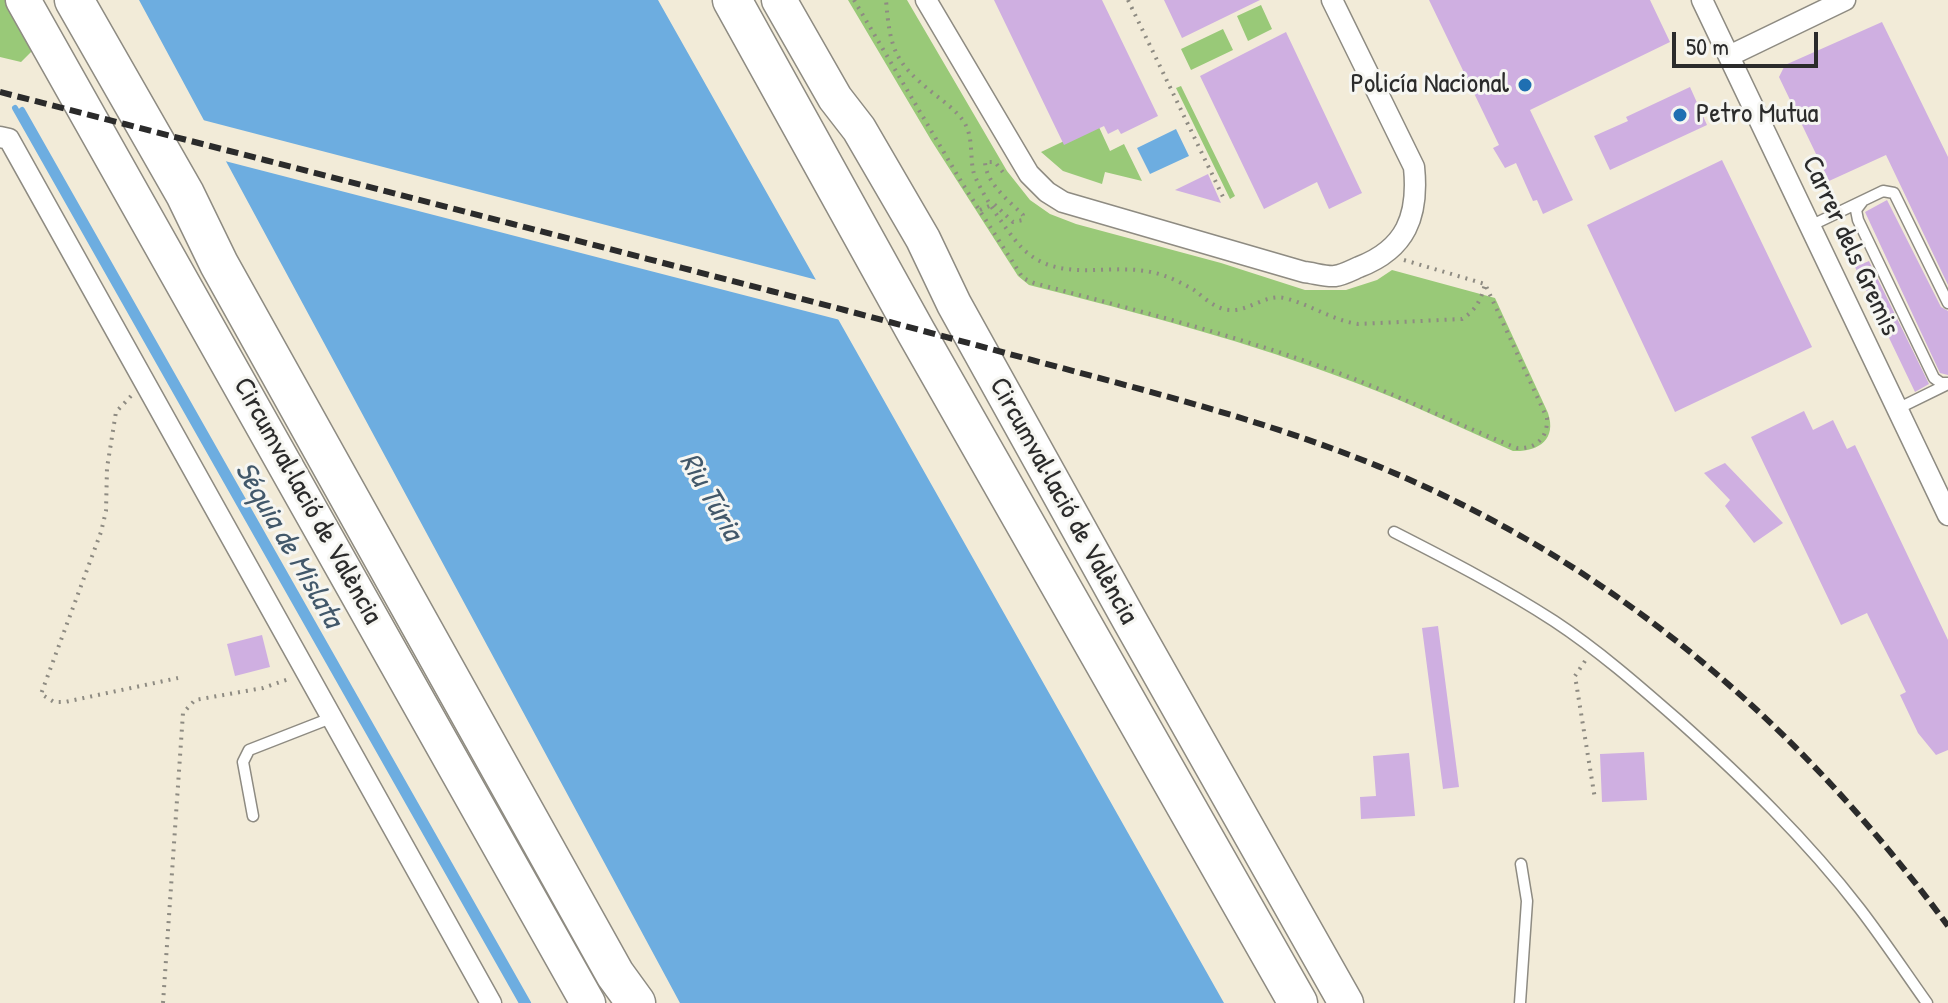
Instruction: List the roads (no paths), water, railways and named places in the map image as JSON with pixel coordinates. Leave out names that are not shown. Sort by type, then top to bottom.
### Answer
[{"type":"highway","name":"Circumval·lació de València","points":[[23,0],[588,1003]]},
{"type":"highway","name":"Circumval·lació de València","points":[[74,0],[185,194],[219,264],[625,993]]},
{"type":"highway","name":"Circumval·lació de València","points":[[732,0],[916,332],[1298,1003]]},
{"type":"highway","name":"Circumval·lació de València","points":[[779,0],[835,98],[859,129],[923,239],[954,304],[1346,1003]]},
{"type":"highway","points":[[798,0],[848,90],[859,129]]},
{"type":"street","points":[[926,0],[1030,176],[1047,192],[1063,202],[1304,272],[1336,276],[1389,259],[1406,234],[1415,202],[1414,167],[1332,0]]},
{"type":"street","name":"Carrer dels Gremis","points":[[1702,0],[1945,503]]},
{"type":"street","points":[[1729,56],[1845,0]]},
{"type":"street","points":[[0,137],[9,139],[491,1003]]},
{"type":"lane","points":[[1810,226],[1883,191],[1889,191],[1898,197],[1948,303]]},
{"type":"lane","points":[[1864,201],[1856,210],[1858,220],[1934,378],[1948,384]]},
{"type":"lane","points":[[1897,409],[1948,384]]},
{"type":"lane","points":[[1394,532],[1487,580],[1592,649],[1738,774],[1809,848],[1859,908],[1927,1003]]},
{"type":"lane","points":[[253,816],[243,762],[249,750],[331,718]]},
{"type":"lane","points":[[1520,1003],[1527,901],[1521,864]]},
{"type":"water","name":"Riu Túria","points":[[139,0],[658,0],[1224,1003],[680,1003]]},
{"type":"water","points":[[1176,129],[1189,156],[1150,174],[1137,148]]},
{"type":"waterway","name":"Séquia de Mislata","points":[[15,108],[522,1003]]},
{"type":"waterway","points":[[22,110],[528,1003]]},
{"type":"railway","points":[[0,92],[1161,395],[1286,432],[1408,479],[1489,519],[1566,563],[1708,666],[1773,725],[1834,788],[1893,855],[1948,926]]},
{"type":"place","name":"Policía Nacional","points":[[1525,85]]},
{"type":"place","name":"Petro Mutua","points":[[1680,115]]}]
